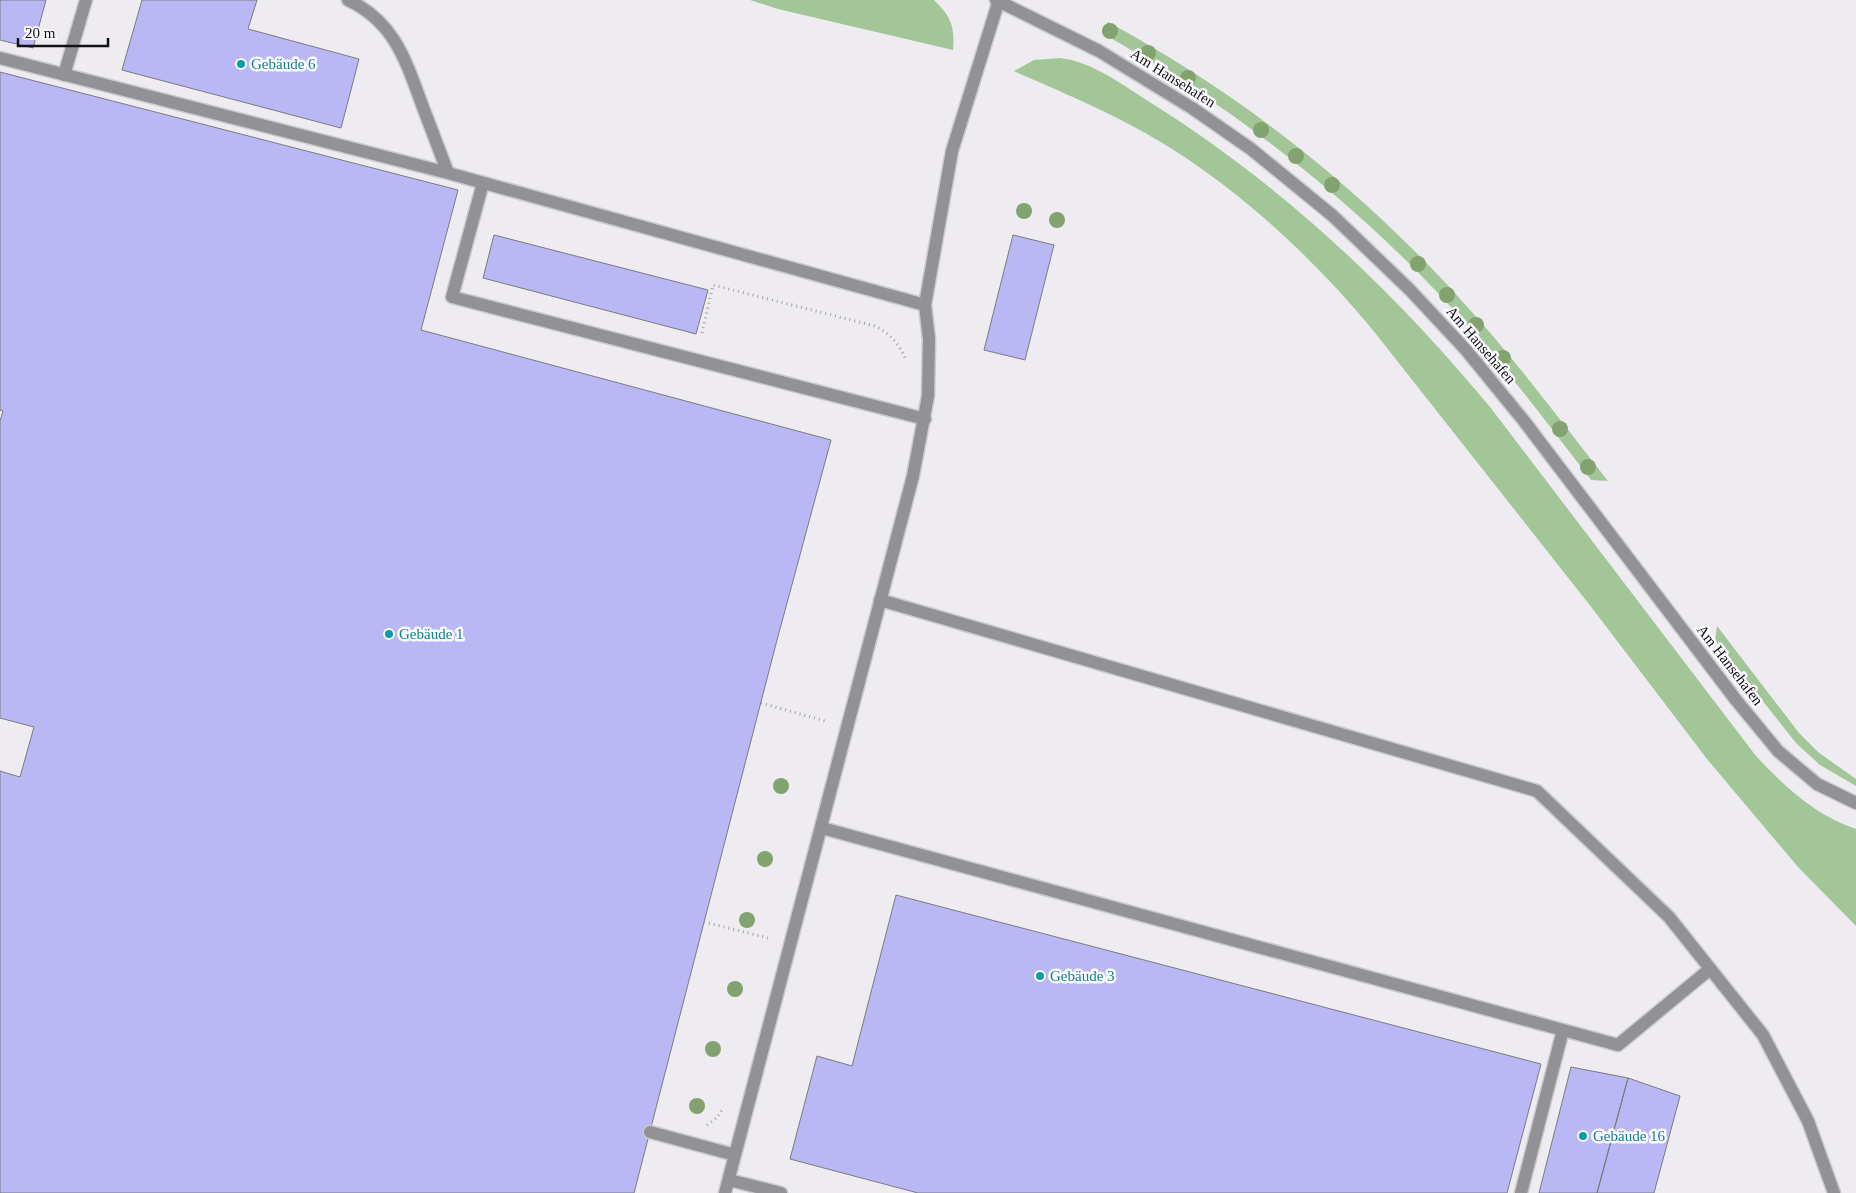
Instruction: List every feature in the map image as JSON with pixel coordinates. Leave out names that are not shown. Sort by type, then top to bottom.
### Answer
[{"type":"street","points":[[64,75],[86,0]]},
{"type":"street","points":[[348,0],[374,16],[394,39],[406,59],[448,173]]},
{"type":"street","points":[[725,1193],[914,476],[930,372],[926,305],[952,151],[998,0]]},
{"type":"street","name":"Am Hansehafen","points":[[998,0],[1099,52],[1192,108],[1251,148],[1353,234],[1410,290],[1466,350],[1524,421],[1736,700],[1778,751],[1818,784],[1856,803]]},
{"type":"street","points":[[0,58],[448,173],[926,305]]},
{"type":"street","points":[[483,183],[452,298],[924,419]]},
{"type":"street","points":[[880,600],[1537,791],[1669,917],[1763,1035],[1808,1121],[1834,1193]]},
{"type":"street","points":[[822,828],[1618,1045],[1710,969]]},
{"type":"street","points":[[1521,1193],[1563,1030]]},
{"type":"street","points":[[650,1132],[735,1155]]},
{"type":"street","points":[[729,1180],[781,1193]]},
{"type":"path","points":[[702,333],[713,285],[876,326],[894,339],[901,349],[906,366]]},
{"type":"path","points":[[761,703],[825,720],[822,730]]},
{"type":"path","points":[[704,922],[768,938]]},
{"type":"path","points":[[766,947],[771,929]]},
{"type":"path","points":[[703,1127],[718,1117],[725,1103]]},
{"type":"green space","points":[[750,0],[934,0],[951,22],[953,50],[778,9]]},
{"type":"green space","points":[[1108,22],[1160,51],[1259,117],[1352,192],[1438,275],[1478,319],[1608,481],[1591,480],[1531,402],[1469,327],[1429,283],[1387,242],[1298,164],[1251,128],[1153,63],[1102,33]]},
{"type":"green space","points":[[1060,58],[1084,64],[1119,82],[1245,168],[1332,241],[1414,321],[1490,407],[1756,756],[1801,799],[1827,816],[1856,829],[1856,926],[1798,867],[1707,759],[1592,608],[1372,329],[1307,258],[1260,214],[1235,194],[1163,143],[1122,120],[1014,71],[1034,60]]},
{"type":"green space","points":[[1717,626],[1799,733],[1818,752],[1856,779],[1856,786],[1820,765],[1796,743],[1715,641]]},
{"type":"building","points":[[0,0],[46,0],[33,48],[0,40]]},
{"type":"building","name":"Gebäude 6","points":[[142,0],[257,0],[248,29],[359,59],[341,128],[122,70]]},
{"type":"building","name":"Gebäude 1","points":[[0,72],[458,190],[421,330],[831,440],[777,640],[634,1193],[0,1193],[0,771],[20,777],[34,727],[0,718],[0,421],[3,411],[0,410]]},
{"type":"building","points":[[494,235],[708,290],[696,334],[483,278]]},
{"type":"building","points":[[1013,235],[1054,245],[1025,360],[984,350]]},
{"type":"building","name":"Gebäude 3","points":[[896,895],[1541,1064],[1507,1193],[918,1193],[790,1159],[817,1056],[852,1066]]},
{"type":"building","name":"Gebäude 16","points":[[1571,1067],[1628,1078],[1597,1193],[1539,1193]]},
{"type":"building","points":[[1628,1078],[1680,1096],[1654,1193],[1597,1193]]},
{"type":"place","name":"Gebäude 6","points":[[241,64]]},
{"type":"place","name":"Gebäude 1","points":[[389,634]]},
{"type":"place","name":"Gebäude 3","points":[[1040,976]]},
{"type":"place","name":"Gebäude 16","points":[[1583,1136]]}]
